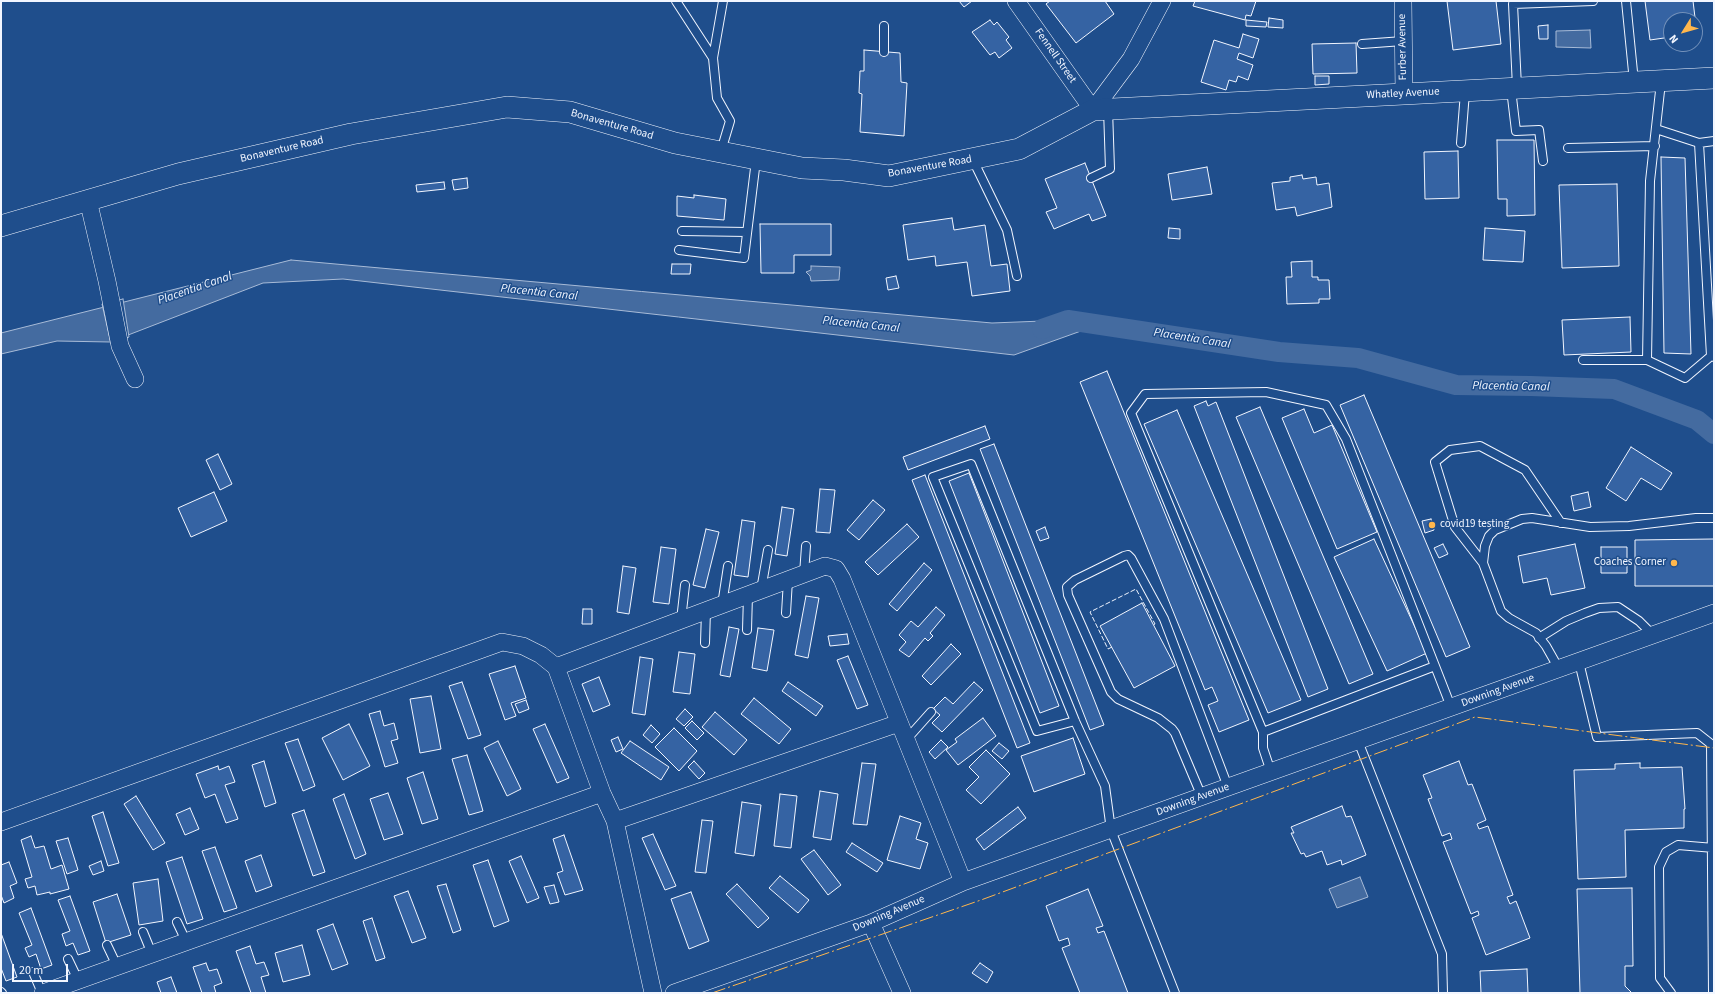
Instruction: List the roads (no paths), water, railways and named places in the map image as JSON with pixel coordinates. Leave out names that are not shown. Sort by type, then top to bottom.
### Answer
[{"type":"street","name":"Fennell Street","points":[[1016,1],[1100,110]]},
{"type":"street","name":"Bonaventure Road","points":[[1,226],[178,174],[351,134],[507,107],[570,112],[675,143],[802,168],[844,170],[889,176],[1019,149],[1100,110],[1162,1]]},
{"type":"street","name":"Furber Avenue","points":[[1402,1],[1404,94]]},
{"type":"street","name":"Whatley Avenue","points":[[1100,110],[1714,78]]},
{"type":"street","points":[[88,200],[120,346],[135,379]]},
{"type":"street","points":[[556,667],[825,566],[836,569],[842,579],[963,882]]},
{"type":"street","name":"Downing Avenue","points":[[674,993],[871,923],[963,882],[1714,613]]},
{"type":"street","points":[[1,822],[502,642],[523,646],[541,655],[556,667],[602,793],[615,821],[653,993]]},
{"type":"street","points":[[615,821],[899,723]]},
{"type":"street","points":[[43,993],[602,793]]},
{"type":"street","points":[[871,923],[902,993]]},
{"type":"lane","points":[[676,1],[713,58]]},
{"type":"lane","points":[[720,152],[730,121],[717,98],[713,58],[723,1]]},
{"type":"lane","points":[[1543,161],[1540,130],[1516,131],[1513,4],[1593,1]]},
{"type":"lane","points":[[1626,1],[1634,82]]},
{"type":"lane","points":[[884,26],[884,52]]},
{"type":"lane","points":[[1362,44],[1403,42]]},
{"type":"lane","points":[[1647,360],[1650,181],[1661,81]]},
{"type":"lane","points":[[1461,143],[1465,91]]},
{"type":"lane","points":[[1091,178],[1110,169],[1100,110]]},
{"type":"lane","points":[[1656,129],[1699,144],[1714,141]]},
{"type":"lane","points":[[1583,360],[1647,360],[1685,378],[1712,356],[1699,144]]},
{"type":"lane","points":[[1568,148],[1655,146]]},
{"type":"lane","points":[[678,250],[744,258],[756,159]]},
{"type":"lane","points":[[972,159],[1007,230],[1017,276]]},
{"type":"lane","points":[[682,230],[747,232]]},
{"type":"lane","points":[[1271,772],[1263,748],[1263,732],[1131,413],[1145,394],[1266,392],[1326,405],[1346,439],[1451,708]]},
{"type":"lane","points":[[1559,669],[1540,638],[1526,627],[1509,618],[1501,611],[1483,563],[1455,527],[1435,462],[1450,450],[1480,446],[1525,470],[1561,523]]},
{"type":"lane","points":[[1075,721],[1036,731],[933,477],[971,464],[1075,721],[1105,786],[1111,830],[1175,993]]},
{"type":"lane","points":[[1483,563],[1485,546],[1489,536],[1502,527],[1522,519],[1532,518],[1590,527],[1629,526],[1696,518],[1714,518]]},
{"type":"lane","points":[[804,574],[806,546]]},
{"type":"lane","points":[[747,630],[755,592],[768,550]]},
{"type":"lane","points":[[1202,797],[1172,729],[1158,718],[1118,699],[1111,692],[1068,595],[1067,587],[1075,580],[1124,556],[1128,555],[1131,558],[1164,619],[1228,787]]},
{"type":"lane","points":[[722,605],[728,566]]},
{"type":"lane","points":[[786,613],[788,580]]},
{"type":"lane","points":[[681,620],[685,585]]},
{"type":"lane","points":[[1540,638],[1566,621],[1584,613],[1599,608],[1618,607],[1639,621],[1653,635]]},
{"type":"lane","points":[[705,643],[706,610]]},
{"type":"lane","points":[[1580,662],[1597,737],[1697,733],[1711,744],[1713,993]]},
{"type":"lane","points":[[1263,732],[1435,666]]},
{"type":"lane","points":[[906,740],[932,712]]},
{"type":"lane","points":[[1358,741],[1442,954],[1443,993]]},
{"type":"lane","points":[[1671,993],[1660,978],[1659,867],[1666,852],[1678,844],[1713,848]]},
{"type":"lane","points":[[177,922],[186,941]]},
{"type":"lane","points":[[144,932],[152,954]]},
{"type":"lane","points":[[107,945],[117,966]]},
{"type":"lane","points":[[68,959],[78,980]]},
{"type":"lane","points":[[33,972],[43,993]]},
{"type":"water","points":[[1590,30],[1591,48],[1556,47],[1556,31]]},
{"type":"water","points":[[291,260],[992,323],[1068,320],[1279,352],[1081,331],[1014,355],[343,279],[263,283],[110,342],[57,341],[1,354],[1,333]]},
{"type":"water","points":[[811,266],[840,267],[839,280],[811,281],[810,276],[806,272],[811,270]]},
{"type":"water","points":[[1360,877],[1368,897],[1337,908],[1329,889]]},
{"type":"waterway","name":"Placentia Canal","points":[[1042,329],[1068,320],[1279,352],[1358,358],[1456,385],[1614,389],[1697,420],[1714,434]]},
{"type":"place","name":"covid19 testing","points":[[1432,525]]},
{"type":"place","name":"Coaches Corner","points":[[1674,563]]}]
